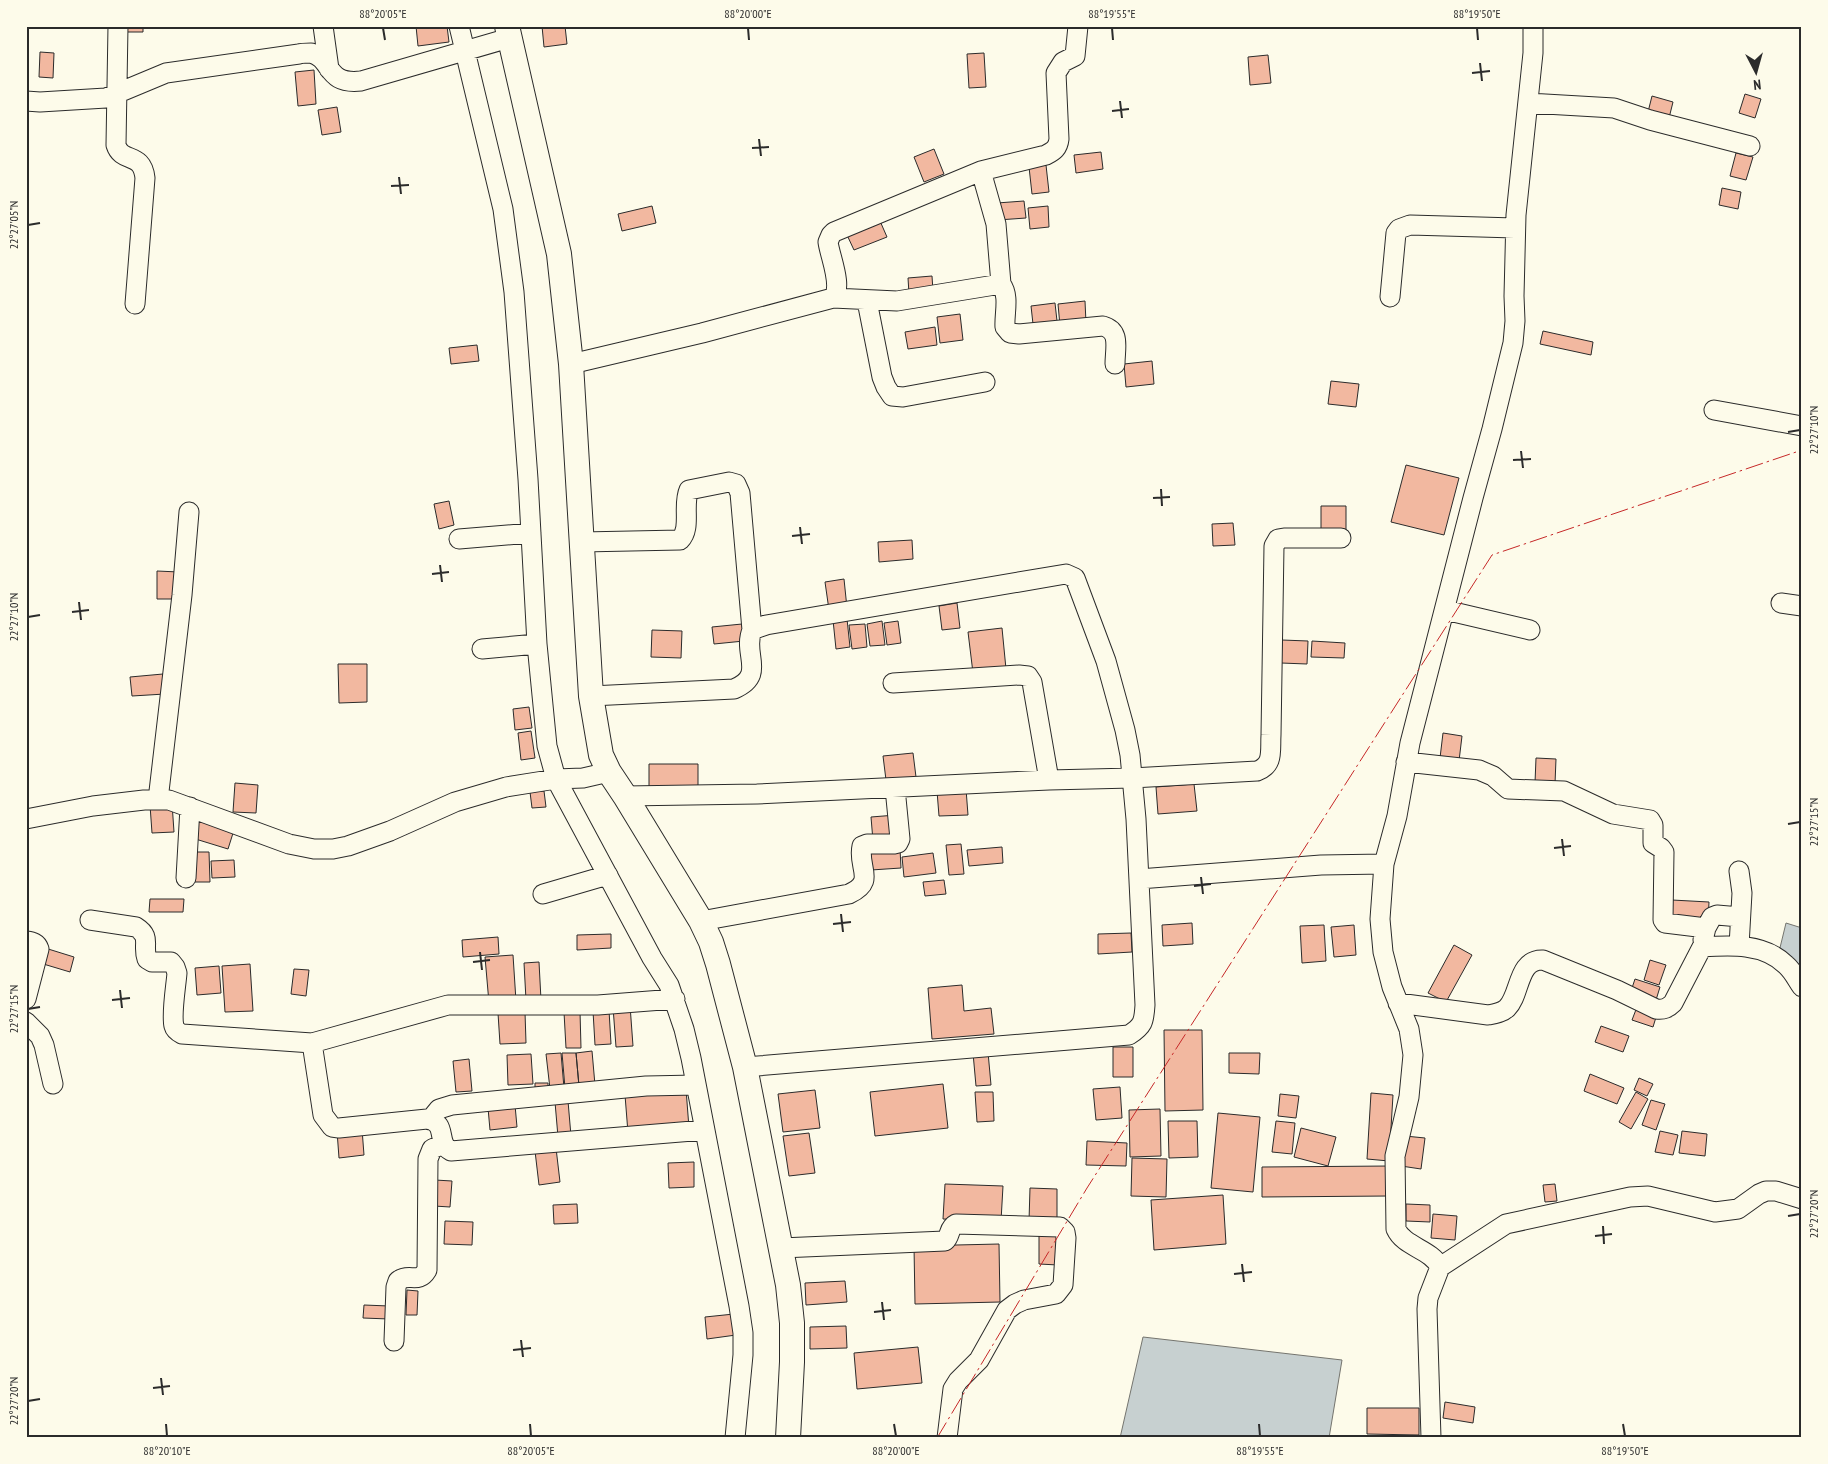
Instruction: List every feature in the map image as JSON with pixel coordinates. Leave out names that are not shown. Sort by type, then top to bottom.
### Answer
[{"type":"main road","points":[[488,42],[559,254],[571,364],[591,696],[602,754],[609,772],[701,921],[711,942],[718,964],[745,1067],[788,1285],[792,1323],[788,1438]]},
{"type":"street","points":[[118,26],[116,145],[122,155],[133,158],[140,163],[144,168],[145,178],[135,304]]},
{"type":"street","points":[[323,26],[329,69]]},
{"type":"street","points":[[459,26],[488,42]]},
{"type":"street","points":[[833,298],[837,294],[837,285],[828,242],[834,232],[981,171],[1046,155],[1056,149],[1059,139],[1056,72],[1063,62],[1075,56],[1078,26]]},
{"type":"street","points":[[1440,1267],[1436,1260],[1402,1238],[1396,1229],[1395,1156],[1409,1097],[1413,1054],[1409,1029],[1392,987],[1383,952],[1381,928],[1384,864],[1397,816],[1406,762],[1513,343],[1515,321],[1515,228],[1533,53],[1533,26]]},
{"type":"street","points":[[26,101],[40,102],[106,98],[166,74],[310,53],[319,57],[344,82],[361,81],[488,42]]},
{"type":"street","points":[[488,42],[503,209],[514,292],[537,644],[547,746],[568,779],[608,875],[675,999],[696,1085],[743,1333],[743,1355],[735,1438]]},
{"type":"street","points":[[1528,103],[1614,108],[1650,120],[1750,146]]},
{"type":"street","points":[[981,171],[996,224],[1001,284],[1005,289],[1006,296],[1005,327],[1010,333],[1019,334],[1103,326],[1110,328],[1116,339],[1115,364]]},
{"type":"street","points":[[1390,297],[1396,234],[1399,229],[1410,225],[1515,228]]},
{"type":"street","points":[[571,364],[702,333],[833,298],[897,301],[1001,284]]},
{"type":"street","points":[[867,301],[882,377],[892,396],[903,397],[985,382]]},
{"type":"street","points":[[1714,410],[1802,426]]},
{"type":"street","points":[[582,542],[680,540],[684,536],[686,497],[689,490],[729,482],[736,484],[740,493],[752,630],[749,636],[752,672],[749,680],[744,685],[734,689],[591,696]]},
{"type":"street","points":[[158,800],[182,595],[189,512]]},
{"type":"street","points":[[459,539],[531,533]]},
{"type":"street","points":[[625,796],[766,794],[1257,772],[1265,769],[1269,763],[1274,546],[1278,539],[1284,538],[1342,538]]},
{"type":"street","points":[[745,1067],[1129,1035],[1140,1028],[1144,1018],[1139,879],[1132,778],[1126,730],[1106,661],[1073,576],[1066,574],[766,625],[752,630]]},
{"type":"street","points":[[1782,603],[1802,606]]},
{"type":"street","points":[[1445,610],[1530,630]]},
{"type":"street","points":[[482,649],[537,644]]},
{"type":"street","points":[[893,683],[1028,676],[1032,682],[1049,780]]},
{"type":"street","points":[[1406,762],[1480,770],[1493,776],[1508,789],[1564,791],[1613,814],[1650,820],[1653,825],[1653,843],[1664,852],[1663,920],[1665,923],[1672,925],[1706,928]]},
{"type":"street","points":[[26,818],[93,806],[169,800],[289,844],[314,849],[333,849],[348,846],[390,831],[455,802],[506,787],[609,772]]},
{"type":"street","points":[[701,921],[849,894],[858,890],[864,883],[865,878],[862,846],[867,844],[894,844],[900,839],[895,788]]},
{"type":"street","points":[[186,878],[190,807]]},
{"type":"street","points":[[1139,879],[1322,865],[1384,864]]},
{"type":"street","points":[[1738,946],[1742,893],[1739,871]]},
{"type":"street","points":[[543,894],[608,875]]},
{"type":"street","points":[[1398,1003],[1488,1015],[1498,1014],[1508,1007],[1528,964],[1536,960],[1543,960],[1662,1010],[1668,1008],[1673,1003],[1702,948],[1706,928],[1710,920],[1714,916],[1740,916]]},
{"type":"street","points":[[90,920],[136,927],[146,937],[145,953],[147,959],[152,962],[171,962],[177,973],[174,1026],[182,1034],[312,1043],[448,1005],[598,1005],[675,999]]},
{"type":"street","points":[[26,941],[37,945],[39,949],[26,998]]},
{"type":"street","points":[[1702,948],[1738,946],[1765,952],[1786,964],[1802,987]]},
{"type":"street","points":[[26,1022],[40,1036],[44,1045],[53,1084]]},
{"type":"street","points":[[312,1043],[323,1115],[332,1127],[340,1128],[435,1120],[440,1126],[446,1149],[451,1152],[705,1130]]},
{"type":"street","points":[[430,1120],[438,1109],[452,1105],[646,1086],[696,1085]]},
{"type":"street","points":[[394,1341],[396,1287],[398,1281],[406,1278],[419,1278],[424,1276],[427,1270],[428,1159],[432,1149],[444,1144]]},
{"type":"street","points":[[1431,1438],[1427,1309],[1429,1293],[1440,1267],[1506,1224],[1630,1197],[1648,1196],[1715,1212],[1738,1209],[1766,1191],[1776,1191],[1802,1199]]},
{"type":"street","points":[[781,1248],[945,1241],[950,1228],[956,1224],[1060,1227],[1065,1232],[1063,1285],[1056,1294],[1024,1300],[1007,1310],[979,1360],[958,1381],[953,1389],[947,1438]]},
{"type":"shaded area","points":[[1786,923],[1802,928],[1802,977],[1778,956]]},
{"type":"shaded area","points":[[1143,1337],[1342,1360],[1329,1438],[1120,1438]]},
{"type":"building","points":[[120,26],[143,26],[143,32],[120,32]]},
{"type":"building","points":[[416,26],[447,26],[449,42],[418,46]]},
{"type":"building","points":[[542,26],[565,26],[567,44],[544,47]]},
{"type":"building","points":[[40,52],[54,53],[53,78],[39,77]]},
{"type":"building","points":[[984,53],[986,87],[969,88],[967,54]]},
{"type":"building","points":[[1268,55],[1271,83],[1250,85],[1248,57]]},
{"type":"building","points":[[314,70],[316,104],[298,106],[295,72]]},
{"type":"building","points":[[1745,94],[1761,99],[1755,118],[1739,113]]},
{"type":"building","points":[[1652,96],[1673,102],[1669,118],[1648,112]]},
{"type":"building","points":[[337,107],[341,132],[322,135],[318,110]]},
{"type":"building","points":[[934,149],[944,174],[924,182],[914,157]]},
{"type":"building","points":[[1101,152],[1103,169],[1076,173],[1074,155]]},
{"type":"building","points":[[1736,153],[1753,157],[1746,180],[1730,176]]},
{"type":"building","points":[[1046,165],[1049,192],[1032,194],[1029,167]]},
{"type":"building","points":[[1722,188],[1741,192],[1738,209],[1719,205]]},
{"type":"building","points":[[1024,201],[1026,218],[998,220],[997,203]]},
{"type":"building","points":[[652,206],[656,223],[622,231],[618,214]]},
{"type":"building","points":[[1048,206],[1049,227],[1030,229],[1028,208]]},
{"type":"building","points":[[880,221],[887,237],[854,250],[847,235]]},
{"type":"building","points":[[932,276],[933,291],[909,294],[908,278]]},
{"type":"building","points":[[1085,301],[1086,323],[1060,326],[1058,304]]},
{"type":"building","points":[[1055,303],[1057,321],[1033,324],[1031,306]]},
{"type":"building","points":[[960,314],[963,340],[940,343],[937,317]]},
{"type":"building","points":[[935,327],[937,345],[908,349],[905,332]]},
{"type":"building","points":[[1543,331],[1593,342],[1591,355],[1540,344]]},
{"type":"building","points":[[477,345],[479,361],[451,364],[449,348]]},
{"type":"building","points":[[1152,361],[1154,384],[1126,387],[1124,364]]},
{"type":"building","points":[[1331,381],[1359,384],[1356,407],[1328,404]]},
{"type":"building","points":[[1406,465],[1459,478],[1444,535],[1391,522]]},
{"type":"building","points":[[449,501],[454,525],[439,529],[434,504]]},
{"type":"building","points":[[1321,506],[1346,506],[1346,533],[1321,532]]},
{"type":"building","points":[[1233,523],[1235,545],[1213,546],[1212,524]]},
{"type":"building","points":[[912,540],[913,559],[879,562],[878,542]]},
{"type":"building","points":[[157,571],[179,572],[179,599],[157,599]]},
{"type":"building","points":[[844,579],[847,608],[829,610],[825,582]]},
{"type":"building","points":[[957,603],[960,628],[942,630],[939,606]]},
{"type":"building","points":[[847,619],[850,647],[836,649],[833,620]]},
{"type":"building","points":[[882,621],[885,645],[870,646],[867,624]]},
{"type":"building","points":[[898,621],[901,643],[887,645],[884,623]]},
{"type":"building","points":[[742,624],[744,641],[714,644],[712,627]]},
{"type":"building","points":[[865,624],[867,647],[852,649],[849,625]]},
{"type":"building","points":[[1002,628],[1006,669],[973,673],[968,632]]},
{"type":"building","points":[[652,630],[682,631],[681,658],[651,657]]},
{"type":"building","points":[[1282,640],[1308,641],[1307,664],[1281,663]]},
{"type":"building","points":[[1312,641],[1345,643],[1344,658],[1311,657]]},
{"type":"building","points":[[338,664],[367,664],[367,702],[339,703]]},
{"type":"building","points":[[163,674],[165,694],[132,696],[130,677]]},
{"type":"building","points":[[529,707],[532,728],[515,730],[513,709]]},
{"type":"building","points":[[531,731],[535,758],[521,760],[518,733]]},
{"type":"building","points":[[1443,733],[1462,736],[1459,761],[1440,758]]},
{"type":"building","points":[[913,753],[916,777],[886,780],[883,756]]},
{"type":"building","points":[[1536,758],[1556,759],[1555,784],[1535,783]]},
{"type":"building","points":[[649,764],[698,764],[698,789],[649,789]]},
{"type":"building","points":[[235,783],[258,785],[256,813],[233,812]]},
{"type":"building","points":[[1194,784],[1197,811],[1158,814],[1156,787]]},
{"type":"building","points":[[966,789],[968,815],[939,816],[937,791]]},
{"type":"building","points":[[544,791],[546,807],[532,808],[530,792]]},
{"type":"building","points":[[172,803],[174,832],[152,833],[150,805]]},
{"type":"building","points":[[896,815],[898,839],[873,841],[871,817]]},
{"type":"building","points":[[196,817],[234,830],[228,849],[189,837]]},
{"type":"building","points":[[961,844],[964,874],[949,875],[946,845]]},
{"type":"building","points":[[1002,847],[1003,863],[969,866],[967,850]]},
{"type":"building","points":[[900,849],[901,868],[871,870],[869,851]]},
{"type":"building","points":[[191,852],[209,852],[210,882],[192,882]]},
{"type":"building","points":[[933,853],[936,873],[904,877],[902,857]]},
{"type":"building","points":[[234,860],[235,877],[212,878],[211,861]]},
{"type":"building","points":[[944,880],[946,894],[925,896],[923,882]]},
{"type":"building","points":[[150,899],[184,899],[183,912],[149,912]]},
{"type":"building","points":[[1672,900],[1709,902],[1708,923],[1670,921]]},
{"type":"building","points":[[1192,923],[1193,944],[1163,946],[1162,925]]},
{"type":"building","points":[[1324,925],[1326,961],[1302,963],[1300,926]]},
{"type":"building","points":[[1354,925],[1356,955],[1334,957],[1331,927]]},
{"type":"building","points":[[1131,933],[1132,952],[1098,954],[1098,934]]},
{"type":"building","points":[[611,934],[611,948],[577,950],[577,935]]},
{"type":"building","points":[[498,937],[499,954],[463,957],[462,940]]},
{"type":"building","points":[[1454,945],[1472,955],[1446,1002],[1428,993]]},
{"type":"building","points":[[45,948],[74,957],[70,972],[40,963]]},
{"type":"building","points":[[513,955],[516,1001],[489,1003],[485,957]]},
{"type":"building","points":[[1650,960],[1666,965],[1659,985],[1644,980]]},
{"type":"building","points":[[539,962],[541,1000],[526,1000],[524,963]]},
{"type":"building","points":[[250,964],[253,1011],[225,1012],[222,966]]},
{"type":"building","points":[[219,966],[221,993],[197,995],[195,968]]},
{"type":"building","points":[[294,969],[309,970],[306,996],[291,994]]},
{"type":"building","points":[[1635,979],[1660,987],[1656,1000],[1631,991]]},
{"type":"building","points":[[962,985],[964,1011],[991,1008],[994,1034],[932,1039],[928,988]]},
{"type":"building","points":[[630,1005],[633,1046],[616,1047],[613,1007]]},
{"type":"building","points":[[1637,1007],[1657,1014],[1653,1027],[1632,1020]]},
{"type":"building","points":[[609,1010],[611,1044],[595,1045],[593,1011]]},
{"type":"building","points":[[580,1011],[581,1048],[566,1048],[564,1012]]},
{"type":"building","points":[[525,1012],[526,1043],[500,1044],[498,1013]]},
{"type":"building","points":[[1601,1026],[1629,1036],[1623,1052],[1595,1042]]},
{"type":"building","points":[[1164,1030],[1202,1030],[1203,1110],[1165,1111]]},
{"type":"building","points":[[1113,1047],[1133,1047],[1133,1077],[1113,1077]]},
{"type":"building","points":[[592,1051],[595,1085],[579,1086],[576,1053]]},
{"type":"building","points":[[988,1052],[991,1085],[976,1086],[973,1053]]},
{"type":"building","points":[[561,1053],[564,1088],[550,1089],[546,1054]]},
{"type":"building","points":[[562,1053],[576,1053],[579,1086],[565,1088]]},
{"type":"building","points":[[1229,1053],[1260,1053],[1259,1074],[1229,1073]]},
{"type":"building","points":[[531,1054],[533,1084],[508,1085],[507,1055]]},
{"type":"building","points":[[469,1059],[472,1091],[456,1092],[453,1061]]},
{"type":"building","points":[[1590,1074],[1624,1088],[1617,1104],[1584,1091]]},
{"type":"building","points":[[1639,1078],[1653,1084],[1647,1096],[1634,1090]]},
{"type":"building","points":[[535,1083],[548,1083],[548,1093],[535,1094]]},
{"type":"building","points":[[943,1084],[948,1128],[875,1136],[870,1092]]},
{"type":"building","points":[[1120,1087],[1122,1118],[1096,1120],[1093,1089]]},
{"type":"building","points":[[686,1089],[689,1128],[628,1133],[625,1095]]},
{"type":"building","points":[[815,1090],[820,1128],[783,1132],[778,1094]]},
{"type":"building","points":[[975,1092],[993,1092],[994,1121],[977,1122]]},
{"type":"building","points":[[1636,1092],[1648,1099],[1631,1129],[1619,1122]]},
{"type":"building","points":[[1371,1093],[1393,1095],[1389,1161],[1367,1159]]},
{"type":"building","points":[[1280,1094],[1299,1096],[1296,1118],[1278,1116]]},
{"type":"building","points":[[1651,1100],[1665,1104],[1656,1130],[1642,1125]]},
{"type":"building","points":[[568,1101],[571,1136],[558,1137],[555,1102]]},
{"type":"building","points":[[515,1105],[517,1127],[490,1130],[488,1108]]},
{"type":"building","points":[[1160,1109],[1161,1156],[1130,1157],[1129,1110]]},
{"type":"building","points":[[1218,1113],[1260,1117],[1253,1192],[1211,1188]]},
{"type":"building","points":[[1168,1121],[1197,1121],[1198,1157],[1169,1158]]},
{"type":"building","points":[[1276,1121],[1295,1123],[1292,1154],[1272,1152]]},
{"type":"building","points":[[1301,1128],[1336,1137],[1328,1166],[1294,1157]]},
{"type":"building","points":[[362,1129],[364,1155],[339,1158],[337,1131]]},
{"type":"building","points":[[1660,1131],[1678,1135],[1673,1155],[1655,1152]]},
{"type":"building","points":[[1682,1131],[1707,1134],[1705,1156],[1679,1153]]},
{"type":"building","points":[[809,1133],[815,1173],[789,1176],[783,1136]]},
{"type":"building","points":[[1405,1136],[1425,1138],[1421,1169],[1401,1166]]},
{"type":"building","points":[[1087,1141],[1127,1143],[1126,1166],[1086,1165]]},
{"type":"building","points":[[556,1148],[560,1182],[539,1185],[535,1151]]},
{"type":"building","points":[[1132,1158],[1167,1159],[1166,1197],[1131,1196]]},
{"type":"building","points":[[694,1162],[694,1187],[669,1188],[668,1163]]},
{"type":"building","points":[[1389,1166],[1389,1196],[1262,1197],[1262,1167]]},
{"type":"building","points":[[435,1180],[452,1181],[450,1207],[434,1206]]},
{"type":"building","points":[[945,1184],[1003,1186],[1001,1221],[943,1219]]},
{"type":"building","points":[[1555,1184],[1557,1201],[1545,1202],[1543,1185]]},
{"type":"building","points":[[1030,1188],[1057,1189],[1057,1221],[1029,1221]]},
{"type":"building","points":[[1223,1195],[1226,1244],[1154,1250],[1151,1200]]},
{"type":"building","points":[[577,1204],[578,1223],[554,1224],[553,1205]]},
{"type":"building","points":[[1406,1204],[1430,1205],[1430,1222],[1406,1221]]},
{"type":"building","points":[[1433,1214],[1457,1216],[1455,1240],[1431,1238]]},
{"type":"building","points":[[445,1221],[473,1222],[472,1245],[444,1244]]},
{"type":"building","points":[[1058,1228],[1058,1265],[1039,1264],[1039,1229]]},
{"type":"building","points":[[999,1244],[1000,1302],[915,1304],[914,1246]]},
{"type":"building","points":[[845,1281],[847,1302],[806,1305],[805,1283]]},
{"type":"building","points":[[407,1290],[418,1291],[417,1315],[406,1315]]},
{"type":"building","points":[[364,1305],[389,1306],[389,1319],[363,1318]]},
{"type":"building","points":[[734,1314],[736,1335],[707,1339],[705,1317]]},
{"type":"building","points":[[846,1326],[847,1348],[810,1349],[810,1327]]},
{"type":"building","points":[[918,1347],[922,1383],[857,1389],[854,1353]]},
{"type":"building","points":[[1445,1402],[1475,1407],[1473,1423],[1443,1418]]},
{"type":"building","points":[[1367,1408],[1419,1408],[1419,1435],[1367,1434]]},
{"type":"power","points":[[937,1438],[1087,1188],[1492,555],[1802,450]]}]
